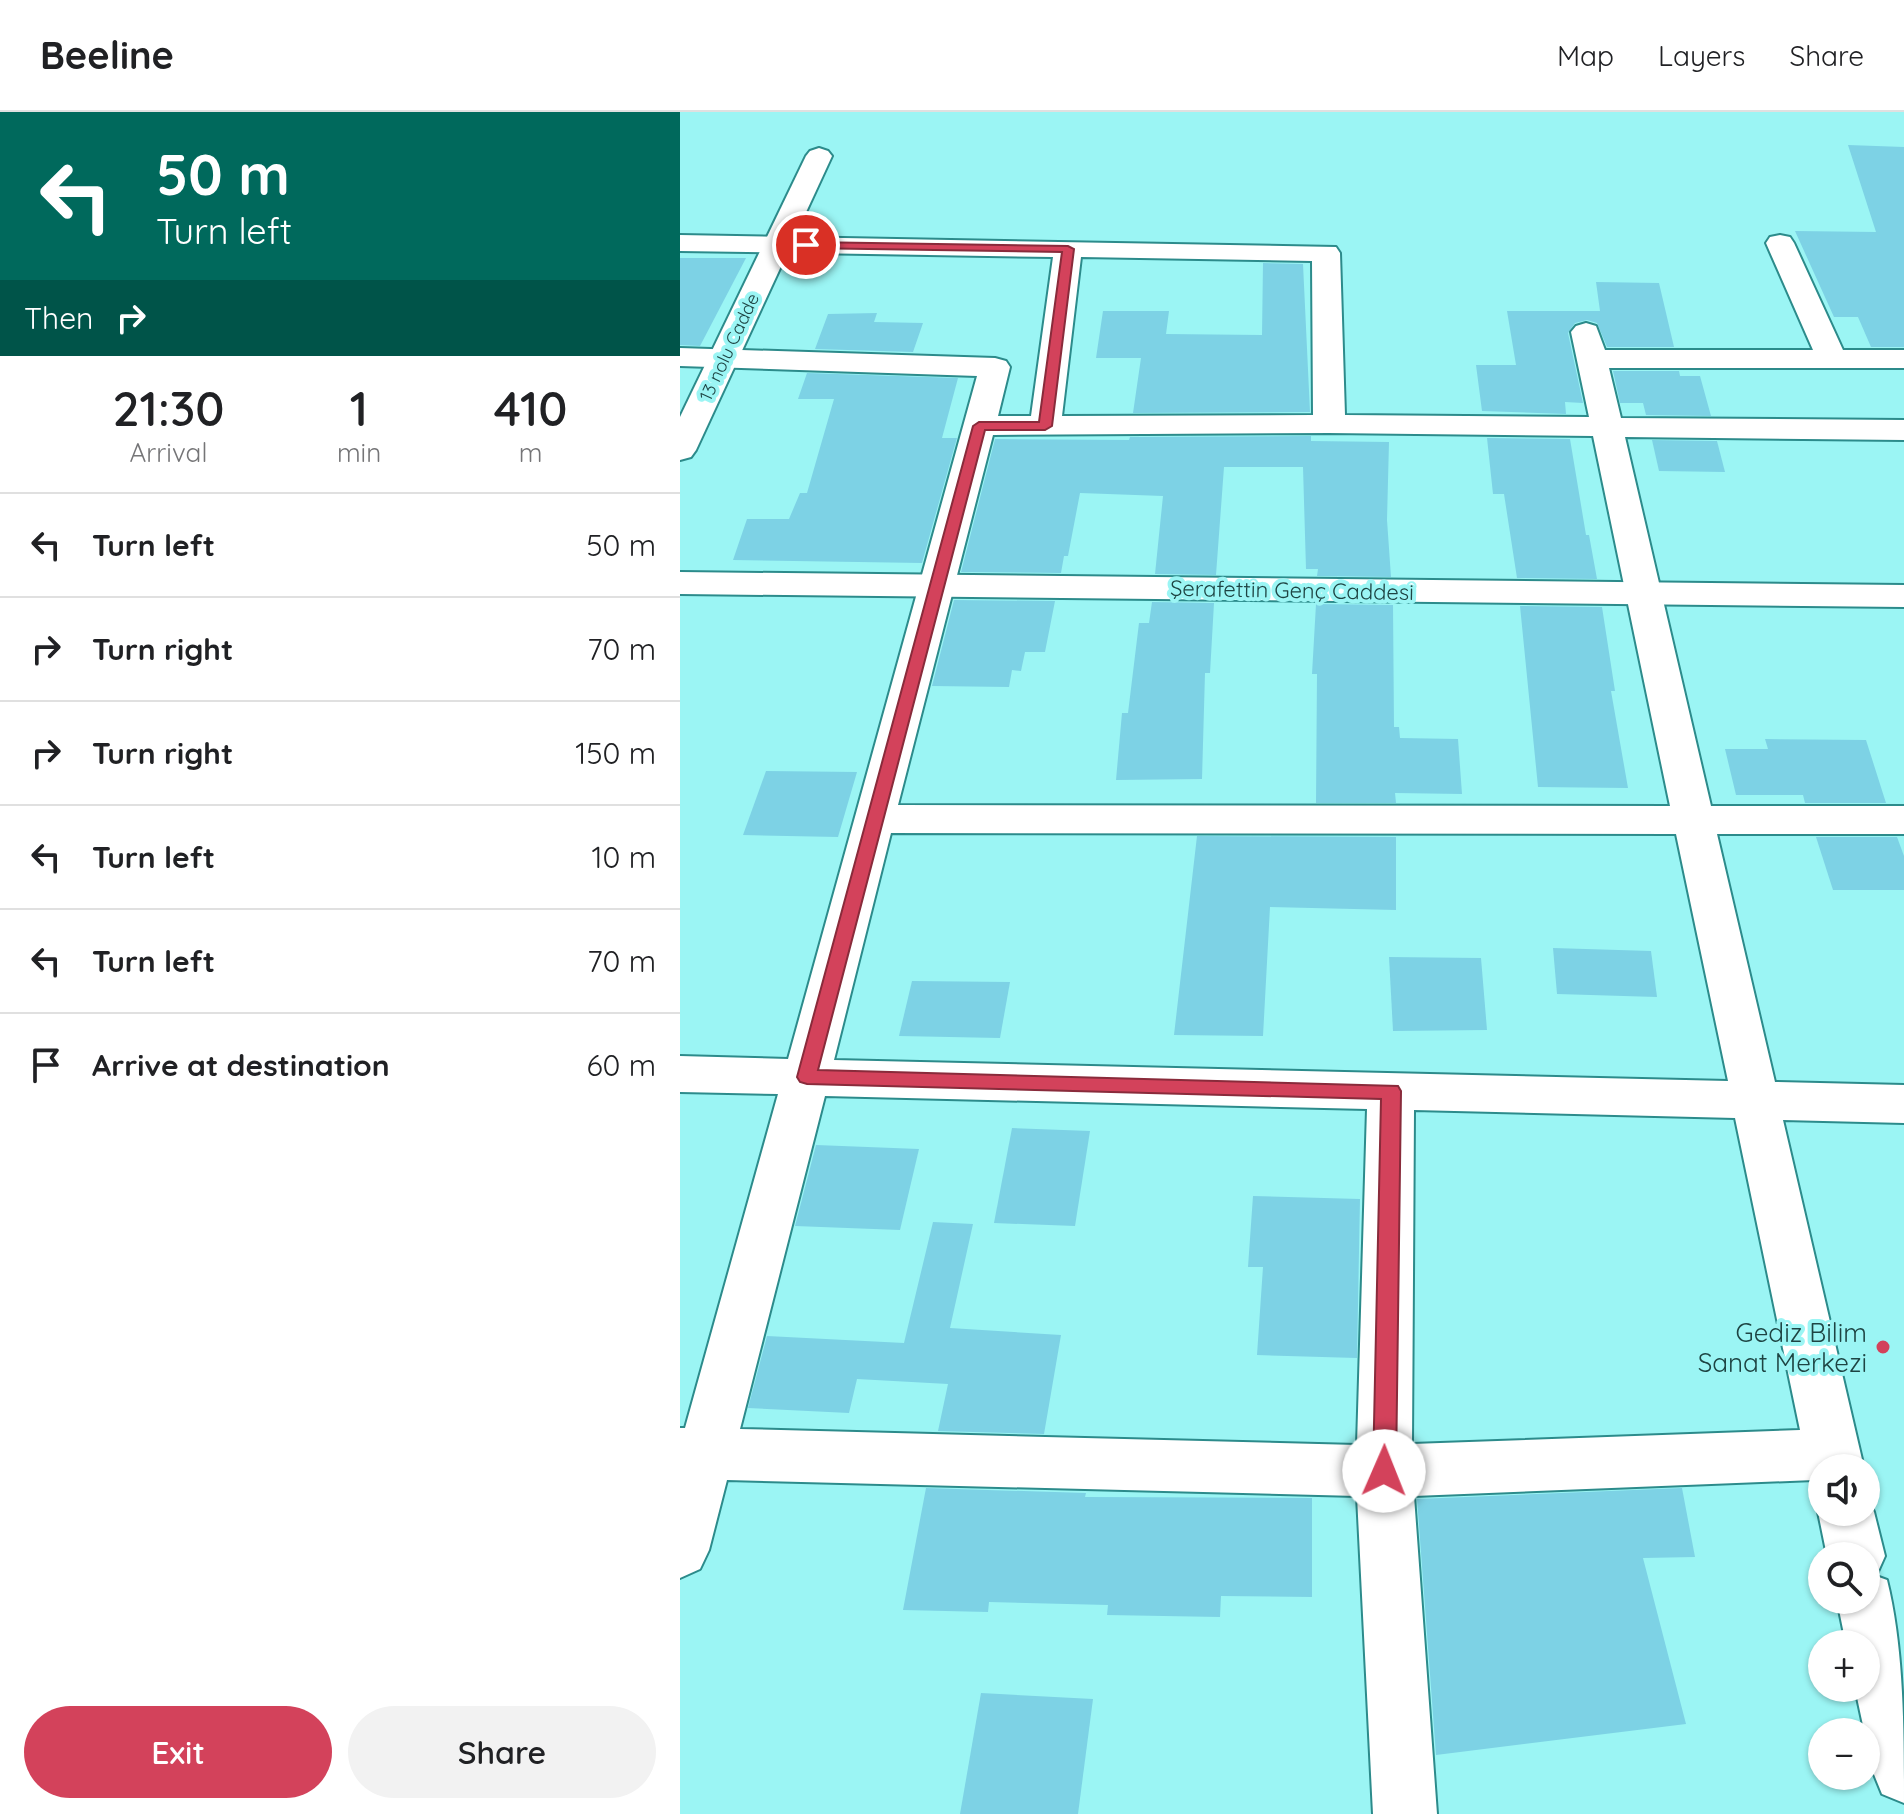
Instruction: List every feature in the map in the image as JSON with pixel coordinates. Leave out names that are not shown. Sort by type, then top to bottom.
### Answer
[{"type":"street","name":"13 nolu Cadde","points":[[680,450],[819,156]]},
{"type":"street","points":[[680,243],[1326,253],[1329,424]]},
{"type":"street","points":[[1780,243],[1832,359]]},
{"type":"street","points":[[1045,426],[1068,249]]},
{"type":"street","points":[[1833,1454],[1589,346],[1832,359],[1904,359]]},
{"type":"street","points":[[680,357],[995,367],[807,1077],[693,1454],[680,1550]]},
{"type":"street","points":[[979,426],[1329,424],[1904,430]]},
{"type":"street","name":"Şerafettin Genç Caddesi","points":[[680,583],[1904,596]]},
{"type":"street","points":[[875,819],[1904,820]]},
{"type":"street","points":[[680,1074],[1904,1104]]},
{"type":"street","points":[[1391,1091],[1384,1471],[1405,1814]]},
{"type":"street","points":[[693,1454],[1384,1471],[1808,1462]]},
{"type":"street","points":[[1869,1614],[1904,1772]]},
{"type":"building","points":[[1848,145],[1904,147],[1904,347],[1871,347],[1858,317],[1834,317],[1795,231],[1876,232]]},
{"type":"building","points":[[680,258],[746,258],[700,346],[680,345]]},
{"type":"building","points":[[1263,263],[1303,264],[1310,412],[1133,413],[1141,358],[1096,358],[1103,311],[1169,311],[1166,334],[1262,335]]},
{"type":"building","points":[[1596,282],[1659,283],[1674,347],[1607,347],[1597,323],[1587,320],[1575,323],[1568,333],[1583,403],[1565,402],[1566,414],[1482,411],[1476,365],[1516,365],[1507,311],[1600,311]]},
{"type":"building","points":[[877,313],[874,322],[923,323],[913,352],[815,349],[828,314]]},
{"type":"building","points":[[1613,371],[1679,371],[1680,376],[1700,376],[1711,416],[1646,415],[1643,403],[1620,403]]},
{"type":"building","points":[[807,373],[958,378],[942,438],[957,438],[922,563],[733,560],[747,519],[789,519],[800,493],[807,493],[834,399],[798,399]]},
{"type":"building","points":[[1311,436],[1311,441],[1389,442],[1387,520],[1391,577],[1317,576],[1318,569],[1306,569],[1303,467],[1224,467],[1216,575],[1155,574],[1163,496],[1080,493],[1068,556],[1064,556],[1061,573],[961,572],[995,439]]},
{"type":"building","points":[[1487,438],[1570,439],[1586,535],[1589,535],[1597,579],[1517,578],[1504,494],[1493,494]]},
{"type":"building","points":[[1652,440],[1717,441],[1725,472],[1659,471]]},
{"type":"building","points":[[954,600],[1055,601],[1045,652],[1025,652],[1021,671],[1012,670],[1009,687],[932,686]]},
{"type":"building","points":[[1152,602],[1214,603],[1210,673],[1205,673],[1202,779],[1116,780],[1122,713],[1128,713],[1139,623],[1149,623]]},
{"type":"building","points":[[1316,604],[1393,605],[1394,727],[1399,727],[1400,738],[1458,739],[1462,794],[1395,793],[1396,803],[1316,803],[1317,674],[1312,674]]},
{"type":"building","points":[[1520,606],[1602,607],[1615,691],[1611,691],[1628,788],[1538,787]]},
{"type":"building","points":[[1765,739],[1866,740],[1886,803],[1805,803],[1803,795],[1736,795],[1725,749],[1768,749]]},
{"type":"building","points":[[766,771],[857,772],[838,837],[743,835]]},
{"type":"building","points":[[1197,836],[1396,837],[1396,910],[1270,907],[1263,1036],[1174,1035]]},
{"type":"building","points":[[1816,837],[1897,837],[1904,856],[1904,890],[1833,890]]},
{"type":"building","points":[[1553,948],[1651,951],[1657,997],[1557,994]]},
{"type":"building","points":[[1389,957],[1481,958],[1487,1030],[1393,1031]]},
{"type":"building","points":[[912,981],[1010,982],[1000,1038],[899,1036]]},
{"type":"building","points":[[1012,1128],[1090,1131],[1075,1226],[994,1223]]},
{"type":"building","points":[[816,1145],[919,1149],[900,1230],[795,1226]]},
{"type":"building","points":[[1253,1196],[1360,1199],[1357,1358],[1257,1355],[1263,1267],[1248,1267]]},
{"type":"building","points":[[933,1222],[973,1224],[950,1328],[1061,1335],[1044,1434],[938,1431],[948,1384],[857,1379],[849,1413],[748,1408],[767,1336],[904,1343]]},
{"type":"building","points":[[926,1488],[1086,1493],[1085,1497],[1312,1498],[1312,1597],[1221,1596],[1220,1617],[1107,1615],[1108,1605],[989,1602],[988,1612],[903,1610]]},
{"type":"building","points":[[1682,1488],[1695,1557],[1643,1558],[1686,1724],[1436,1755],[1417,1499]]},
{"type":"building","points":[[981,1693],[1093,1699],[1078,1814],[960,1814]]},
{"type":"place","name":"Gediz Bilim Sanat Merkezi","points":[[1883,1347]]},
{"type":"route","points":[[806,245],[1068,249],[1045,426],[979,426],[807,1077],[1391,1091],[1384,1471]]}]
